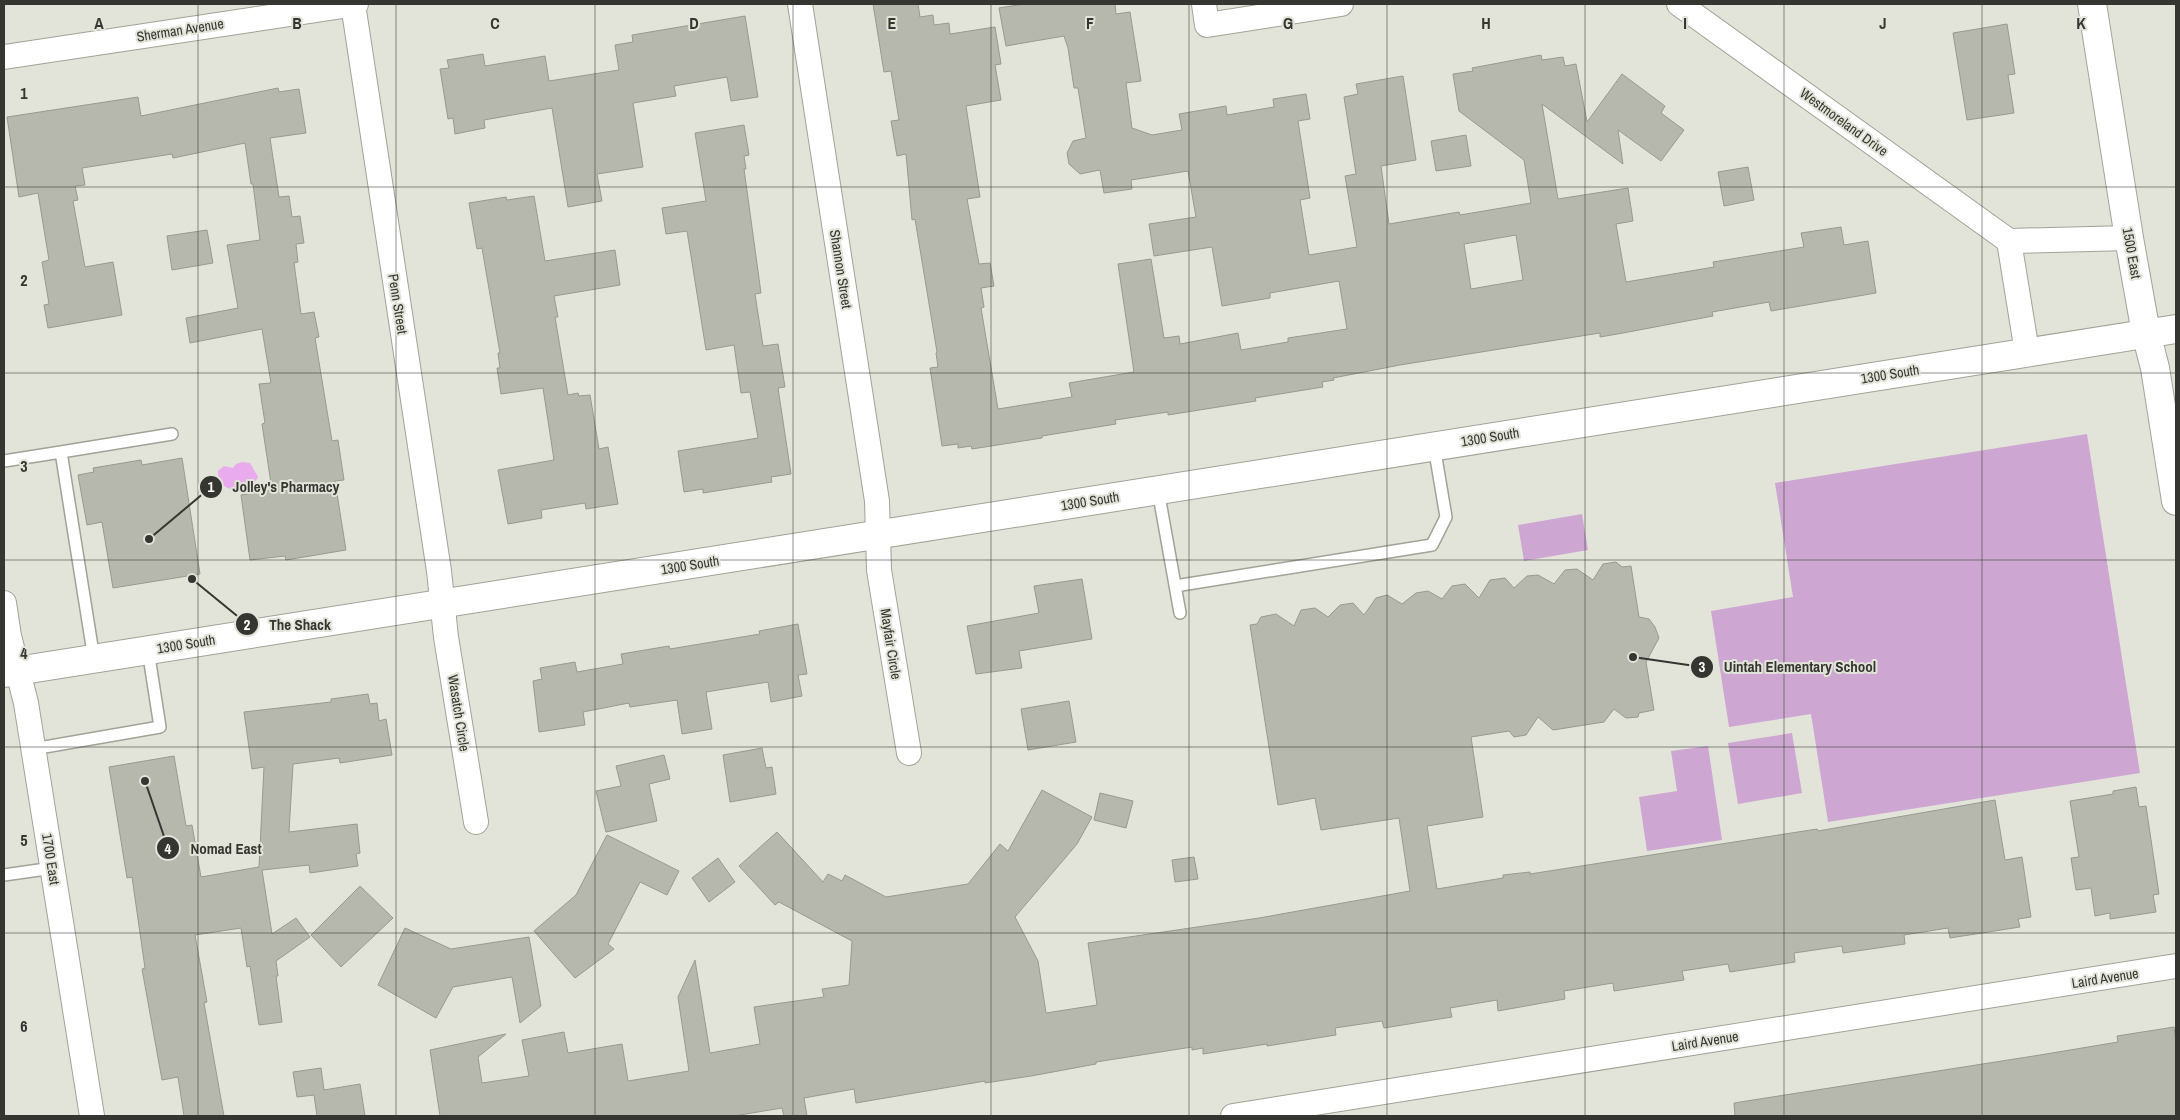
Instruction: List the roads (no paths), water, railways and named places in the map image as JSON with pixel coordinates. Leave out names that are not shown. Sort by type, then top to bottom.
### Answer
[{"type":"street","name":"Sherman Avenue","points":[[4,56],[354,4]]},
{"type":"street","name":"Penn Street","points":[[354,4],[443,604]]},
{"type":"street","name":"Shannon Street","points":[[800,4],[877,501],[879,535]]},
{"type":"street","points":[[1205,14],[1341,4]]},
{"type":"street","name":"Westmoreland Drive","points":[[1679,4],[2009,241]]},
{"type":"street","name":"1500 East","points":[[2092,4],[2129,238],[2146,333],[2155,368],[2176,501]]},
{"type":"street","points":[[2027,352],[2009,241],[2129,238]]},
{"type":"street","name":"1300 South","points":[[11,672],[2176,329]]},
{"type":"street","name":"Mayfair Circle","points":[[879,535],[879,570],[909,753]]},
{"type":"street","name":"1700 East","points":[[4,603],[11,672],[26,703],[92,1116]]},
{"type":"street","name":"Wasatch Circle","points":[[443,604],[446,637],[476,822]]},
{"type":"street","name":"Laird Avenue","points":[[1233,1116],[2176,966]]},
{"type":"lane","points":[[4,461],[172,434]]},
{"type":"lane","points":[[1175,586],[1432,545],[1446,517],[1434,446]]},
{"type":"lane","points":[[61,452],[94,659]]},
{"type":"lane","points":[[1158,490],[1180,614]]},
{"type":"lane","points":[[33,749],[160,727],[148,650]]},
{"type":"lane","points":[[4,875],[53,868]]},
{"type":"place","name":"Jolley's Pharmacy","points":[[149,539]]},
{"type":"place","name":"The Shack","points":[[192,579]]},
{"type":"place","name":"Uintah Elementary School","points":[[1633,657]]},
{"type":"place","name":"Nomad East","points":[[145,781]]}]
